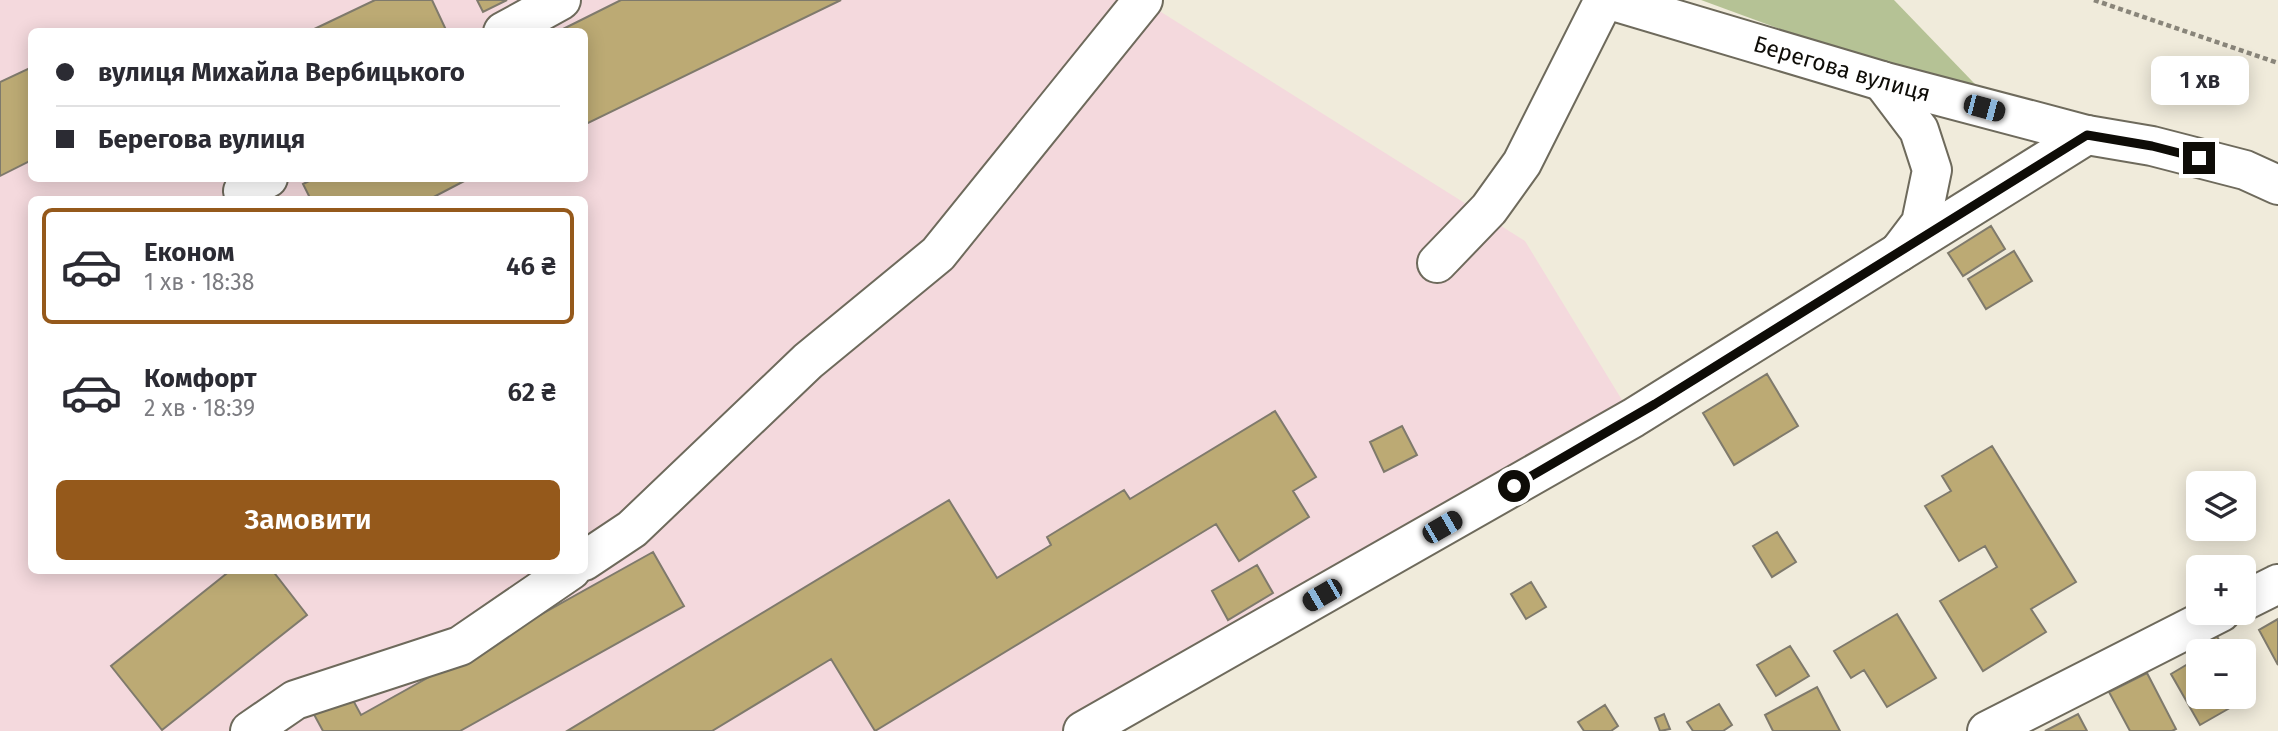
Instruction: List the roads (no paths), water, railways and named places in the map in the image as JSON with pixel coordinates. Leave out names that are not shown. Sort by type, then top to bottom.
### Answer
[{"type":"street","points":[[510,28],[561,0]]},
{"type":"street","points":[[588,558],[632,529],[808,361],[938,254],[1143,0]]},
{"type":"street","points":[[1437,262],[1489,209],[1522,163],[1604,0]]},
{"type":"street","name":"Берегова вулиця","points":[[1610,0],[1882,81],[2087,135],[2152,146],[2245,170],[2278,185]]},
{"type":"street","points":[[1882,81],[1919,130],[1932,170],[1921,223],[1897,255]]},
{"type":"street","points":[[1083,731],[1633,418],[2087,135]]},
{"type":"street","points":[[250,731],[295,700],[460,646],[565,574]]},
{"type":"street","points":[[2256,595],[2278,584]]},
{"type":"street","points":[[1987,731],[2195,625]]}]
